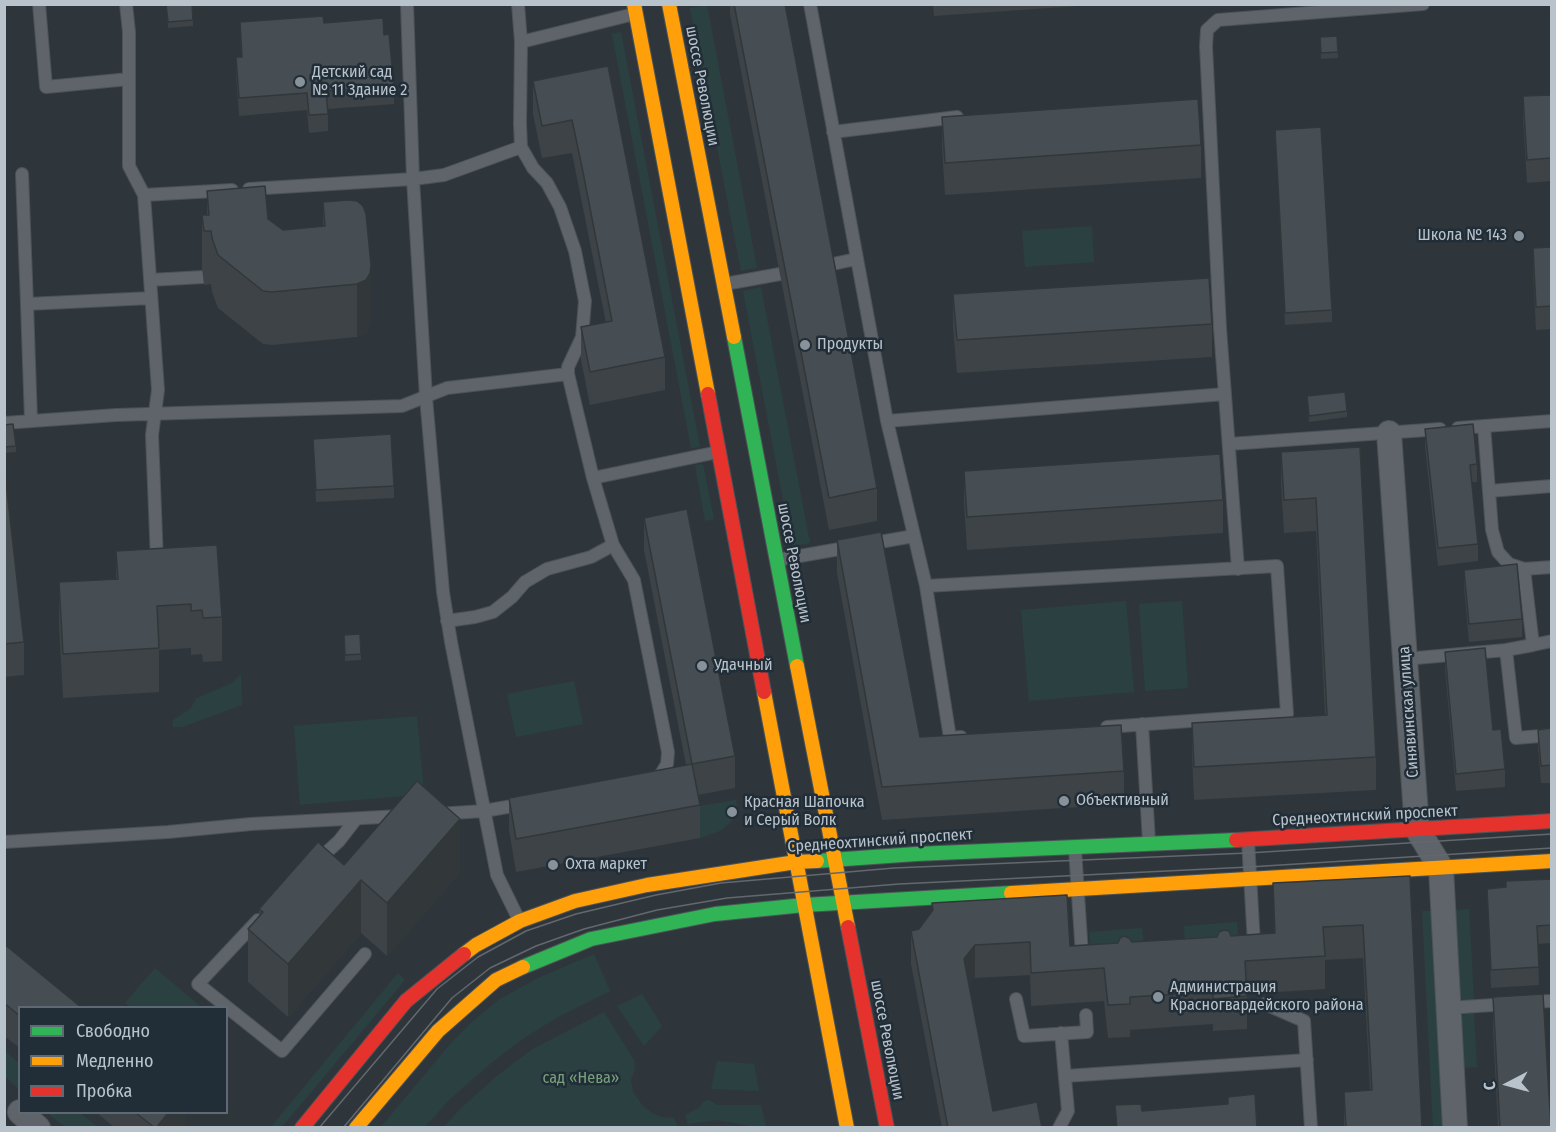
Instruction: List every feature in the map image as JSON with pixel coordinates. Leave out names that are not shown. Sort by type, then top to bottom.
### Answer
[{"type":"main road","name":"шоссе Революции","points":[[669,4],[887,1128]]},
{"type":"main road","points":[[635,9],[847,1128]]},
{"type":"main road","name":"Среднеохтинский проспект","points":[[302,1128],[406,1001],[476,945],[520,921],[575,901],[647,885],[796,862],[924,853],[1248,839],[1551,821]]},
{"type":"main road","points":[[356,1128],[438,1031],[496,980],[591,939],[715,914],[804,905],[1551,861]]},
{"type":"street","name":"Синявинская улица","points":[[1389,433],[1417,829],[1441,868],[1455,1128]]},
{"type":"street","points":[[4,1099],[18,1110]]},
{"type":"street","points":[[22,1114],[38,1128]]},
{"type":"lane","points":[[39,4],[46,87],[129,79]]},
{"type":"lane","points":[[126,4],[129,166],[144,195],[158,390],[152,435],[157,561]]},
{"type":"lane","points":[[407,4],[413,179],[435,524],[447,621],[497,875],[520,921]]},
{"type":"lane","points":[[518,4],[522,42],[521,147],[533,168],[548,183],[560,207],[575,251],[585,302],[582,338],[568,367],[568,374],[593,478],[613,545],[634,580],[668,752],[667,764],[661,774],[652,780],[642,782]]},
{"type":"lane","points":[[810,4],[887,421],[926,586],[950,738],[972,736]]},
{"type":"lane","points":[[1238,569],[1203,99],[1207,30],[1218,20],[1423,4]]},
{"type":"lane","points":[[522,42],[635,9]]},
{"type":"lane","points":[[833,132],[967,116]]},
{"type":"lane","points":[[144,195],[413,179],[444,175],[521,147]]},
{"type":"lane","points":[[22,174],[31,421]]},
{"type":"lane","points":[[828,265],[856,259]]},
{"type":"lane","points":[[724,285],[780,274]]},
{"type":"lane","points":[[150,280],[203,277]]},
{"type":"lane","points":[[27,304],[151,298]]},
{"type":"lane","points":[[4,423],[155,414],[402,406],[447,388],[568,374]]},
{"type":"lane","points":[[887,421],[1225,394]]},
{"type":"lane","points":[[1229,444],[1551,422]]},
{"type":"lane","points":[[1484,426],[1492,530],[1498,552],[1509,564],[1524,569],[1551,567]]},
{"type":"lane","points":[[593,478],[719,451]]},
{"type":"lane","points":[[1489,491],[1551,486]]},
{"type":"lane","points":[[777,560],[914,536]]},
{"type":"lane","points":[[447,621],[493,612],[512,597],[525,582],[547,569],[591,557],[613,545]]},
{"type":"lane","points":[[926,586],[1277,566],[1287,714],[1096,727]]},
{"type":"lane","points":[[1524,569],[1533,645]]},
{"type":"lane","points":[[1405,659],[1506,650],[1551,641]]},
{"type":"lane","points":[[1506,650],[1516,738],[1551,735]]},
{"type":"lane","points":[[1142,724],[1149,843]]},
{"type":"lane","points":[[4,842],[168,832],[251,824],[484,811],[537,802]]},
{"type":"lane","points":[[309,869],[339,841],[356,819]]},
{"type":"lane","points":[[1231,945],[1254,944],[1248,839]]},
{"type":"lane","points":[[1075,847],[1082,955],[1105,953]]},
{"type":"lane","points":[[226,1006],[198,984],[270,907]]},
{"type":"lane","points":[[228,1008],[282,1051],[365,954]]},
{"type":"lane","points":[[1016,999],[1024,1036],[1087,1032],[1086,1015]]},
{"type":"lane","points":[[1448,1008],[1551,1001]]},
{"type":"lane","points":[[1265,1004],[1304,1021],[1311,1128]]},
{"type":"lane","points":[[1059,1128],[1068,1111],[1061,1034]]},
{"type":"lane","points":[[1065,1076],[1307,1060]]},
{"type":"green space","points":[[707,5],[757,268],[741,271],[690,8]]},
{"type":"green space","points":[[621,32],[700,447],[691,448],[612,34]]},
{"type":"green space","points":[[1092,226],[1094,262],[1025,267],[1022,231]]},
{"type":"green space","points":[[761,287],[810,543],[792,546],[743,291]]},
{"type":"green space","points":[[703,464],[714,519],[705,521],[695,465]]},
{"type":"green space","points":[[1126,601],[1134,692],[1029,701],[1021,610]]},
{"type":"green space","points":[[1182,601],[1188,688],[1145,691],[1139,604]]},
{"type":"green space","points":[[241,674],[242,705],[182,727],[173,727],[173,720],[190,709],[197,698],[232,683]]},
{"type":"green space","points":[[574,681],[583,724],[516,737],[507,694]]},
{"type":"green space","points":[[417,716],[424,794],[300,805],[294,726]]},
{"type":"green space","points":[[736,800],[737,810],[731,822],[720,831],[700,838],[694,807]]},
{"type":"green space","points":[[1469,909],[1474,1000],[1465,1001],[1459,999],[1455,910]]},
{"type":"green space","points":[[1422,911],[1432,911],[1444,1127],[1433,1127]]},
{"type":"green space","points":[[1237,922],[1238,938],[1185,941],[1184,926]]},
{"type":"green space","points":[[1142,928],[1144,944],[1090,948],[1090,932]]},
{"type":"green space","points":[[594,954],[610,991],[556,1018],[521,1040],[450,1099],[425,1127],[380,1128],[451,1043],[500,999],[538,978]]},
{"type":"green space","points":[[155,968],[200,1006],[130,1006],[125,1003]]},
{"type":"green space","points":[[398,973],[405,980],[282,1127],[270,1128]]},
{"type":"green space","points":[[642,994],[662,1026],[644,1046],[617,1006]]},
{"type":"green space","name":"сад «Нева»","points":[[604,1012],[634,1060],[635,1069],[631,1080],[633,1092],[643,1106],[652,1113],[661,1117],[674,1118],[678,1127],[444,1127],[460,1109],[497,1076],[531,1050]]},
{"type":"green space","points":[[1465,1014],[1474,1014],[1477,1067],[1463,1068],[1460,1017]]},
{"type":"green space","points":[[5,1051],[18,1062],[18,1088],[5,1077]]},
{"type":"green space","points":[[717,1061],[754,1064],[759,1091],[711,1089]]},
{"type":"green space","points":[[709,1100],[717,1105],[761,1105],[766,1127],[752,1127],[716,1120],[688,1124],[685,1115]]},
{"type":"green space","points":[[48,1114],[81,1114],[98,1127],[65,1127]]},
{"type":"building","points":[[166,4],[192,4],[193,20],[168,22]]},
{"type":"building","points":[[734,4],[785,4],[877,488],[829,498]]},
{"type":"building","points":[[323,16],[324,23],[383,18],[384,35],[389,34],[394,86],[326,91],[328,114],[309,115],[307,93],[239,98],[236,57],[242,57],[240,22]]},
{"type":"building","points":[[1337,36],[1338,52],[1321,53],[1320,37]]},
{"type":"building","points":[[608,66],[665,357],[590,372],[581,327],[612,321],[582,167],[572,120],[542,126],[533,81]]},
{"type":"building","points":[[1551,95],[1551,158],[1527,160],[1523,96]]},
{"type":"building","points":[[1198,99],[1201,145],[945,163],[942,117]]},
{"type":"building","points":[[1321,127],[1332,310],[1285,313],[1275,130]]},
{"type":"building","points":[[265,186],[268,219],[283,230],[325,226],[323,202],[348,200],[357,201],[363,206],[366,214],[371,265],[366,280],[357,284],[263,291],[218,255],[211,231],[204,231],[202,215],[209,215],[207,191]]},
{"type":"building","points":[[1551,247],[1551,306],[1536,307],[1533,248]]},
{"type":"building","points":[[1209,278],[1212,324],[957,340],[953,294]]},
{"type":"building","points":[[1345,392],[1347,411],[1309,416],[1307,396]]},
{"type":"building","points":[[13,424],[16,446],[4,447],[4,425]]},
{"type":"building","points":[[1473,424],[1477,464],[1470,465],[1478,544],[1438,548],[1425,429]]},
{"type":"building","points":[[391,434],[394,486],[316,490],[313,439]]},
{"type":"building","points":[[1360,447],[1376,757],[1194,767],[1192,723],[1327,715],[1316,498],[1284,500],[1281,452]]},
{"type":"building","points":[[1220,454],[1223,500],[967,517],[964,471]]},
{"type":"building","points":[[4,465],[24,642],[4,644]]},
{"type":"building","points":[[687,509],[735,756],[692,764],[644,518]]},
{"type":"building","points":[[881,532],[920,737],[1121,725],[1124,771],[882,787],[837,540]]},
{"type":"building","points":[[217,545],[222,617],[203,618],[202,610],[191,611],[191,604],[157,606],[159,648],[63,654],[59,582],[118,579],[116,551]]},
{"type":"building","points":[[1517,564],[1522,619],[1469,624],[1464,570]]},
{"type":"building","points":[[360,634],[361,654],[345,655],[344,635]]},
{"type":"building","points":[[1485,648],[1493,730],[1501,729],[1505,769],[1456,774],[1445,652]]},
{"type":"building","points":[[1551,728],[1551,765],[1541,766],[1538,730]]},
{"type":"building","points":[[692,764],[700,805],[516,839],[509,798]]},
{"type":"building","points":[[417,781],[460,819],[387,903],[361,880],[288,964],[248,929],[263,912],[259,909],[318,842],[344,865]]},
{"type":"building","points":[[1410,876],[1422,1128],[1346,1128],[1344,1092],[1372,1090],[1363,925],[1323,927],[1325,956],[1245,961],[1247,996],[1213,999],[1213,992],[1130,997],[1130,1004],[1108,1005],[1104,968],[1031,973],[1030,942],[975,945],[964,959],[993,1111],[1037,1102],[1042,1128],[948,1128],[911,931],[919,929],[933,910],[932,903],[1067,895],[1070,946],[1118,943],[1124,936],[1132,942],[1217,937],[1219,932],[1224,930],[1229,931],[1231,936],[1275,933],[1273,883]]},
{"type":"building","points":[[1551,879],[1551,925],[1537,926],[1539,967],[1491,970],[1487,889],[1506,887],[1506,881]]},
{"type":"building","points":[[4,944],[80,1006],[18,1006],[18,1014],[4,1003]]},
{"type":"building","points":[[1543,994],[1551,1128],[1500,1128],[1493,997]]},
{"type":"building","points":[[1255,1094],[1257,1128],[1117,1128],[1115,1105],[1141,1104],[1142,1111],[1228,1104],[1228,1097]]},
{"type":"building","points":[[137,1114],[167,1114],[155,1128]]},
{"type":"tram line","points":[[319,1128],[437,989],[478,957],[526,931],[576,914],[656,895],[721,883],[894,868],[1248,853],[1552,834]]},
{"type":"tram line","points":[[343,1128],[452,998],[490,968],[536,946],[584,929],[657,910],[727,898],[899,884],[1249,867],[1552,848]]},
{"type":"traffic: fast","points":[[734,337],[797,666]]},
{"type":"traffic: fast","points":[[817,861],[916,854],[1236,840]]},
{"type":"traffic: fast","points":[[523,967],[591,939],[715,914],[804,905],[1011,893]]},
{"type":"traffic: slow","points":[[634,4],[708,394]]},
{"type":"traffic: slow","points":[[669,4],[734,337]]},
{"type":"traffic: slow","points":[[797,666],[848,927]]},
{"type":"traffic: slow","points":[[764,692],[847,1128]]},
{"type":"traffic: slow","points":[[464,954],[520,921],[575,901],[647,885],[796,862],[817,861]]},
{"type":"traffic: slow","points":[[1011,893],[1552,861]]},
{"type":"traffic: slow","points":[[356,1128],[438,1031],[496,980],[523,967]]},
{"type":"traffic: jam","points":[[708,394],[764,692]]},
{"type":"traffic: jam","points":[[1236,840],[1552,821]]},
{"type":"traffic: jam","points":[[848,927],[887,1128]]},
{"type":"traffic: jam","points":[[302,1128],[406,1001],[464,954]]},
{"type":"place","name":"Детский сад № 11 Здание 2","points":[[300,82]]},
{"type":"place","name":"Школа № 143","points":[[1519,236]]},
{"type":"place","name":"Продукты","points":[[805,345]]},
{"type":"place","name":"Удачный","points":[[702,666]]},
{"type":"place","name":"Объективный","points":[[1064,801]]},
{"type":"place","name":"Красная Шапочка и Серый Волк","points":[[732,812]]},
{"type":"place","name":"Охта маркет","points":[[553,865]]},
{"type":"place","name":"Администрация Красногвардейского района","points":[[1158,997]]}]
